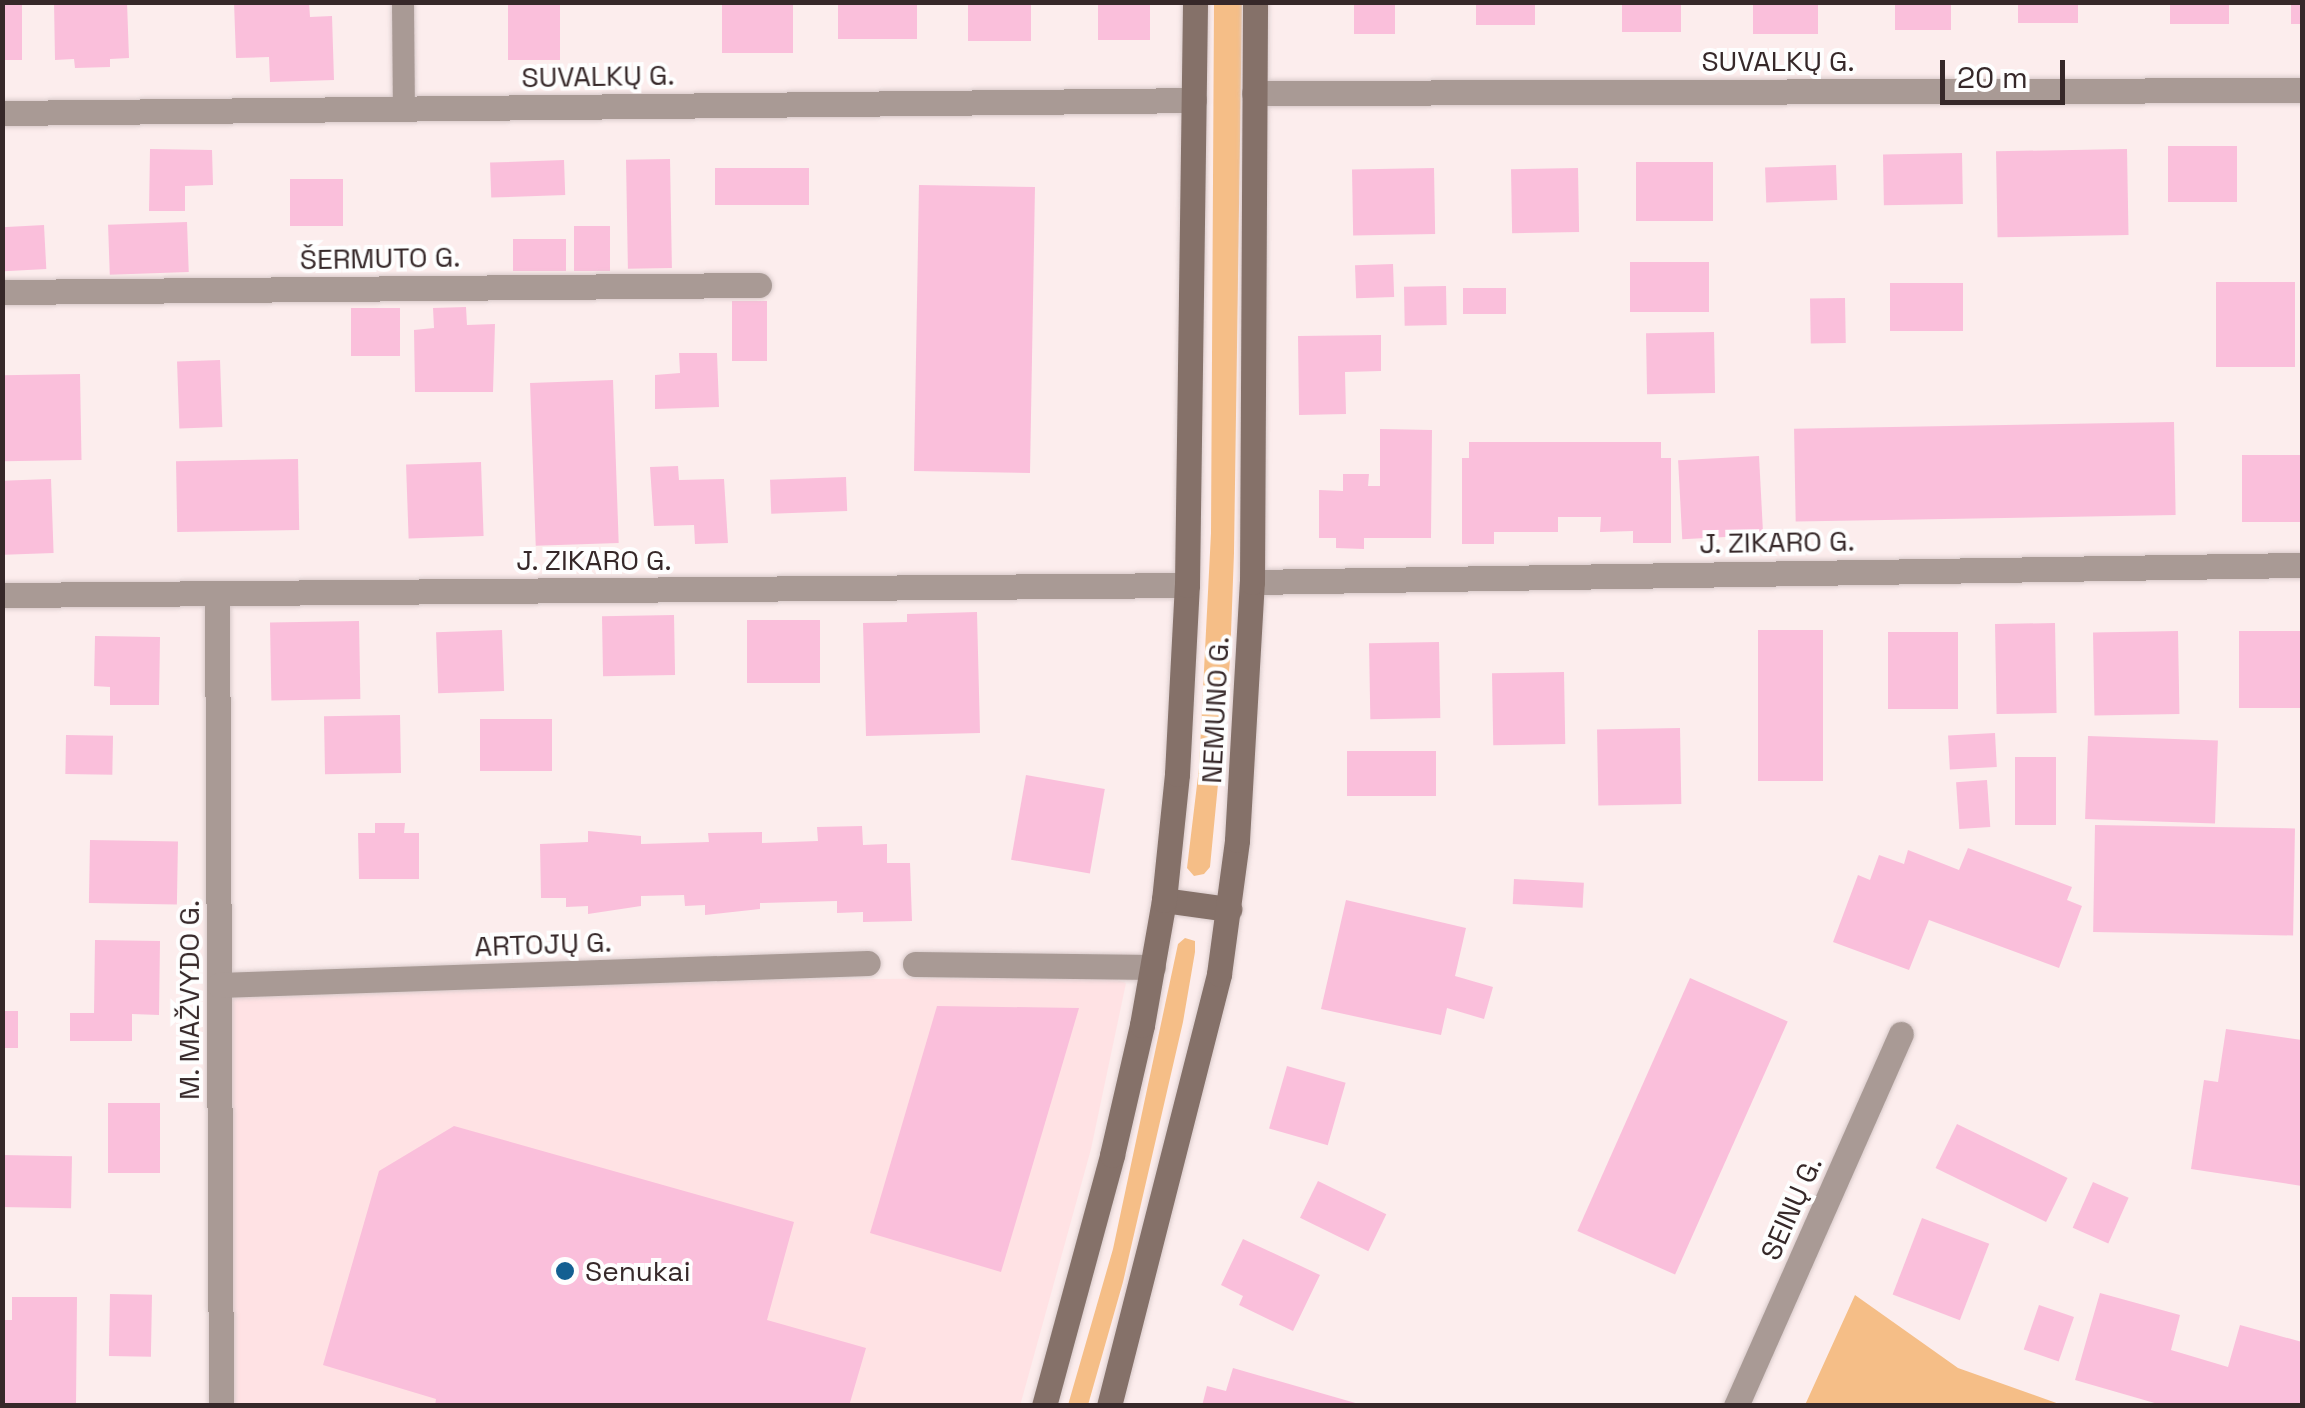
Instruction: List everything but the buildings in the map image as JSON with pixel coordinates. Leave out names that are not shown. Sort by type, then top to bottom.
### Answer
[{"type":"main road","name":"NEMUNO G.","points":[[1044,1406],[1108,1174],[1164,900],[1177,774],[1187,585],[1195,2]]},
{"type":"main road","name":"NEMUNO G.","points":[[1109,1406],[1187,1112],[1229,909],[1252,582],[1254,2]]},
{"type":"main road","points":[[1164,900],[1229,909]]},
{"type":"street","name":"SUVALKŲ G.","points":[[1254,92],[2302,90]]},
{"type":"street","name":"SUVALKŲ G.","points":[[2,113],[1194,100]]},
{"type":"street","name":"ŠERMUTO G.","points":[[2,292],[759,285]]},
{"type":"street","name":"J. ZIKARO G.","points":[[1252,582],[2302,565]]},
{"type":"street","name":"J. ZIKARO G.","points":[[2,595],[1187,585]]},
{"type":"street","name":"M. MAŽVYDO G.","points":[[217,593],[221,1406]]},
{"type":"street","name":"ARTOJŲ G.","points":[[219,985],[868,962]]},
{"type":"street","points":[[915,964],[1153,967]]},
{"type":"street","name":"SEINŲ G.","points":[[1736,1406],[1901,1034]]},
{"type":"lane","points":[[403,2],[404,108]]},
{"type":"shaded area","points":[[1214,3],[1242,3],[1234,553],[1230,660],[1210,867],[1204,874],[1194,876],[1187,868],[1199,768],[1211,533]]},
{"type":"shaded area","points":[[1185,938],[1195,941],[1195,952],[1183,1022],[1123,1282],[1088,1405],[1068,1405],[1113,1249],[1178,944]]},
{"type":"shaded area","points":[[1109,977],[1126,983],[1091,1149],[1020,1406],[221,1405],[219,985]]},
{"type":"shaded area","points":[[1855,1295],[1958,1368],[2062,1405],[1805,1405]]},
{"type":"place","name":"Senukai","points":[[565,1271]]}]
